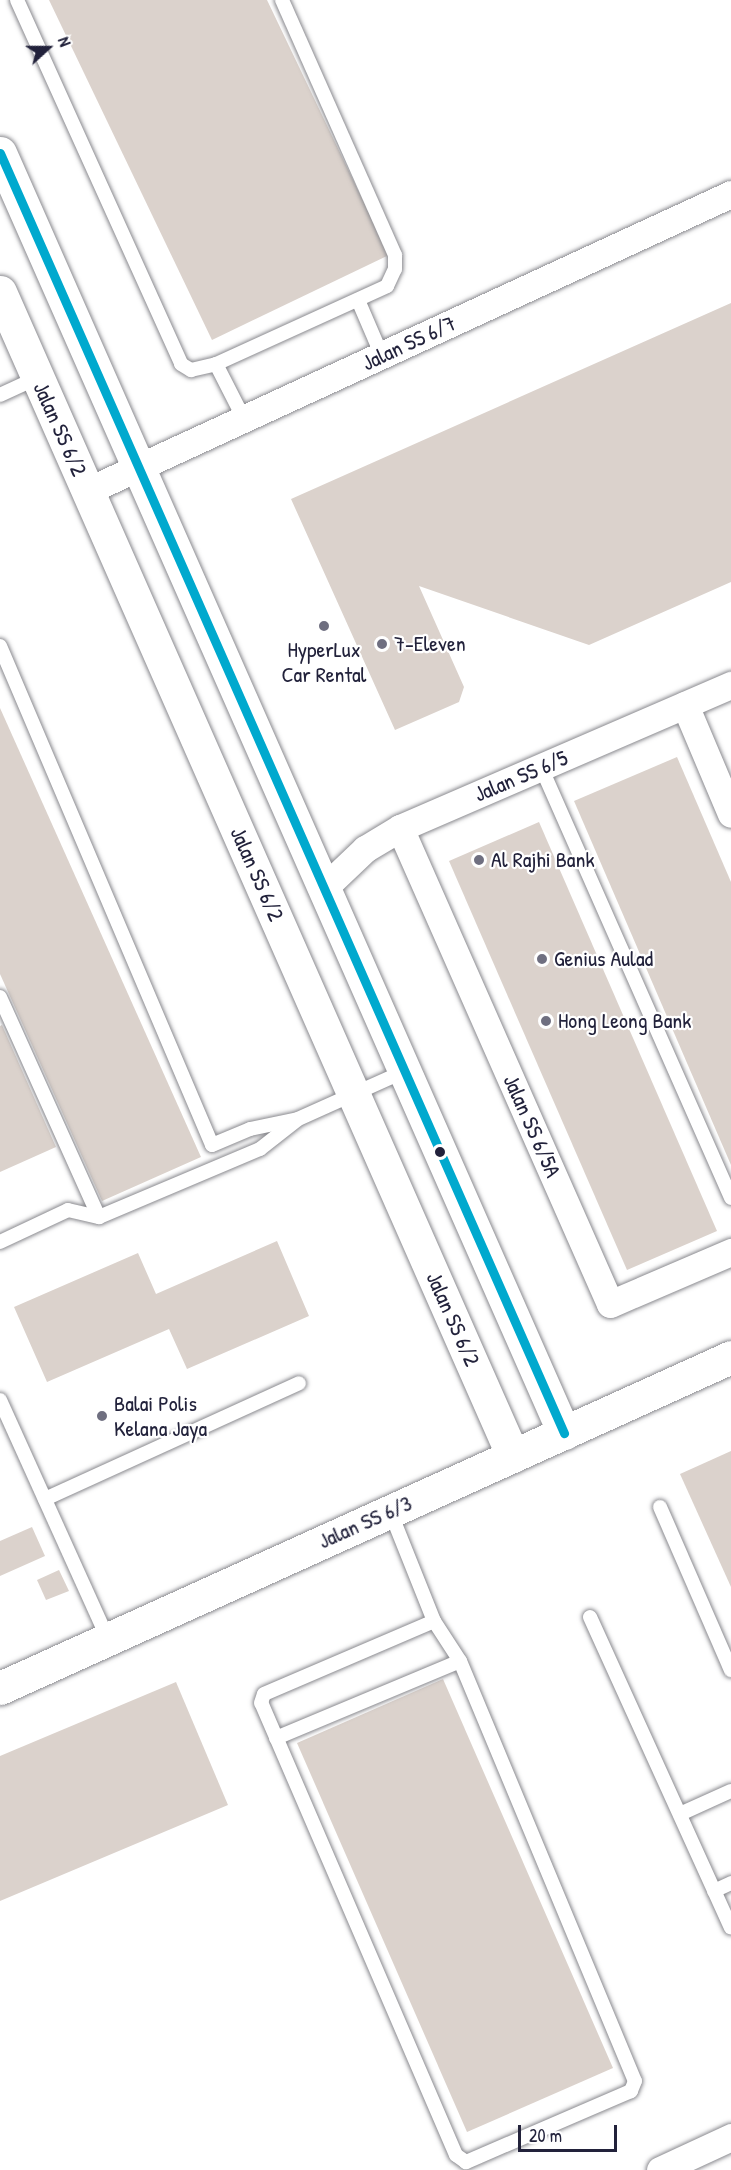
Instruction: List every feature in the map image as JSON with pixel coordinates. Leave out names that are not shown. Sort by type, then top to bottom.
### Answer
[{"type":"street","points":[[2,163],[564,1432]]},
{"type":"street","name":"Jalan SS 6/7","points":[[87,491],[731,194]]},
{"type":"street","name":"Jalan SS 6/2","points":[[0,292],[513,1456]]},
{"type":"street","name":"Jalan SS 6/5","points":[[324,888],[365,849],[400,828],[731,685]]},
{"type":"street","points":[[685,705],[731,813]]},
{"type":"street","name":"Jalan SS 6/5A","points":[[400,828],[610,1304],[731,1252]]},
{"type":"street","name":"Jalan SS 6/3","points":[[0,1688],[731,1358]]},
{"type":"street","points":[[660,2170],[731,2137]]},
{"type":"lane","points":[[17,0],[181,364],[191,370],[216,364],[387,286],[395,255],[282,0]]},
{"type":"lane","points":[[358,300],[382,356]]},
{"type":"lane","points":[[216,364],[244,419]]},
{"type":"lane","points":[[0,395],[38,378]]},
{"type":"lane","points":[[0,646],[212,1145],[250,1128],[298,1119],[405,1071]]},
{"type":"lane","points":[[541,767],[731,1198]]},
{"type":"lane","points":[[0,997],[99,1217]]},
{"type":"lane","points":[[0,1242],[68,1210],[99,1217],[260,1149],[298,1119]]},
{"type":"lane","points":[[45,1499],[299,1383]]},
{"type":"lane","points":[[0,1400],[108,1640]]},
{"type":"lane","points":[[660,1507],[731,1670]]},
{"type":"lane","points":[[390,1511],[434,1621],[460,1661],[635,2081],[631,2091],[466,2162],[456,2156],[261,1703],[264,1694],[434,1621]]},
{"type":"lane","points":[[590,1617],[731,1928]]},
{"type":"lane","points":[[276,1738],[460,1661]]},
{"type":"lane","points":[[680,1814],[731,1791]]},
{"type":"lane","points":[[714,1891],[731,1883]]},
{"type":"building","points":[[49,0],[267,0],[389,255],[212,340]]},
{"type":"building","points":[[731,303],[731,582],[589,645],[419,586],[464,687],[459,702],[395,730],[291,499]]},
{"type":"building","points":[[0,708],[201,1157],[102,1201],[0,974]]},
{"type":"building","points":[[677,757],[731,882],[731,1165],[574,801]]},
{"type":"building","points":[[539,822],[717,1231],[627,1270],[449,861]]},
{"type":"building","points":[[2,1025],[56,1147],[0,1172],[0,1026]]},
{"type":"building","points":[[277,1241],[309,1316],[187,1369],[169,1329],[47,1382],[14,1307],[138,1253],[156,1294]]},
{"type":"building","points":[[731,1451],[731,1587],[680,1474]]},
{"type":"building","points":[[32,1527],[45,1556],[0,1576],[0,1541]]},
{"type":"building","points":[[59,1570],[69,1591],[46,1600],[37,1580]]},
{"type":"building","points":[[443,1679],[613,2068],[467,2132],[297,1743]]},
{"type":"building","points":[[176,1682],[228,1805],[0,1901],[0,1756]]},
{"type":"transit line","points":[[0,153],[564,1433]]},
{"type":"place","name":"HyperLux Car Rental","points":[[324,626]]},
{"type":"place","name":"7-Eleven","points":[[382,644]]},
{"type":"place","name":"Al Rajhi Bank","points":[[479,860]]},
{"type":"place","name":"Genius Aulad","points":[[542,959]]},
{"type":"place","name":"Hong Leong Bank","points":[[546,1021]]},
{"type":"place","name":"Balai Polis Kelana Jaya","points":[[102,1416]]}]
